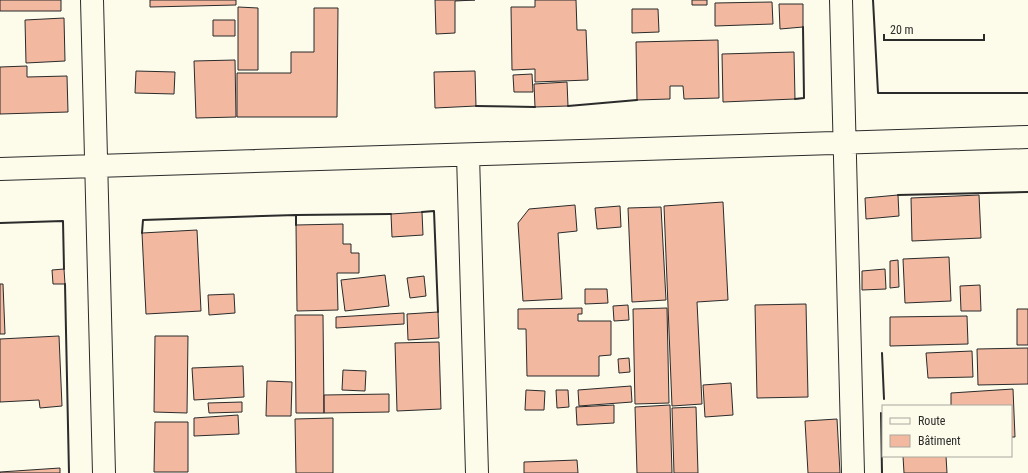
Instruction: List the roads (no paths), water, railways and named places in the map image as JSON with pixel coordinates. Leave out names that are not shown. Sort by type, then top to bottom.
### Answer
[{"type":"street","points":[[92,0],[104,473]]},
{"type":"street","points":[[841,0],[852,473]]},
{"type":"street","points":[[0,169],[1028,137]]},
{"type":"street","points":[[468,155],[477,473]]}]
